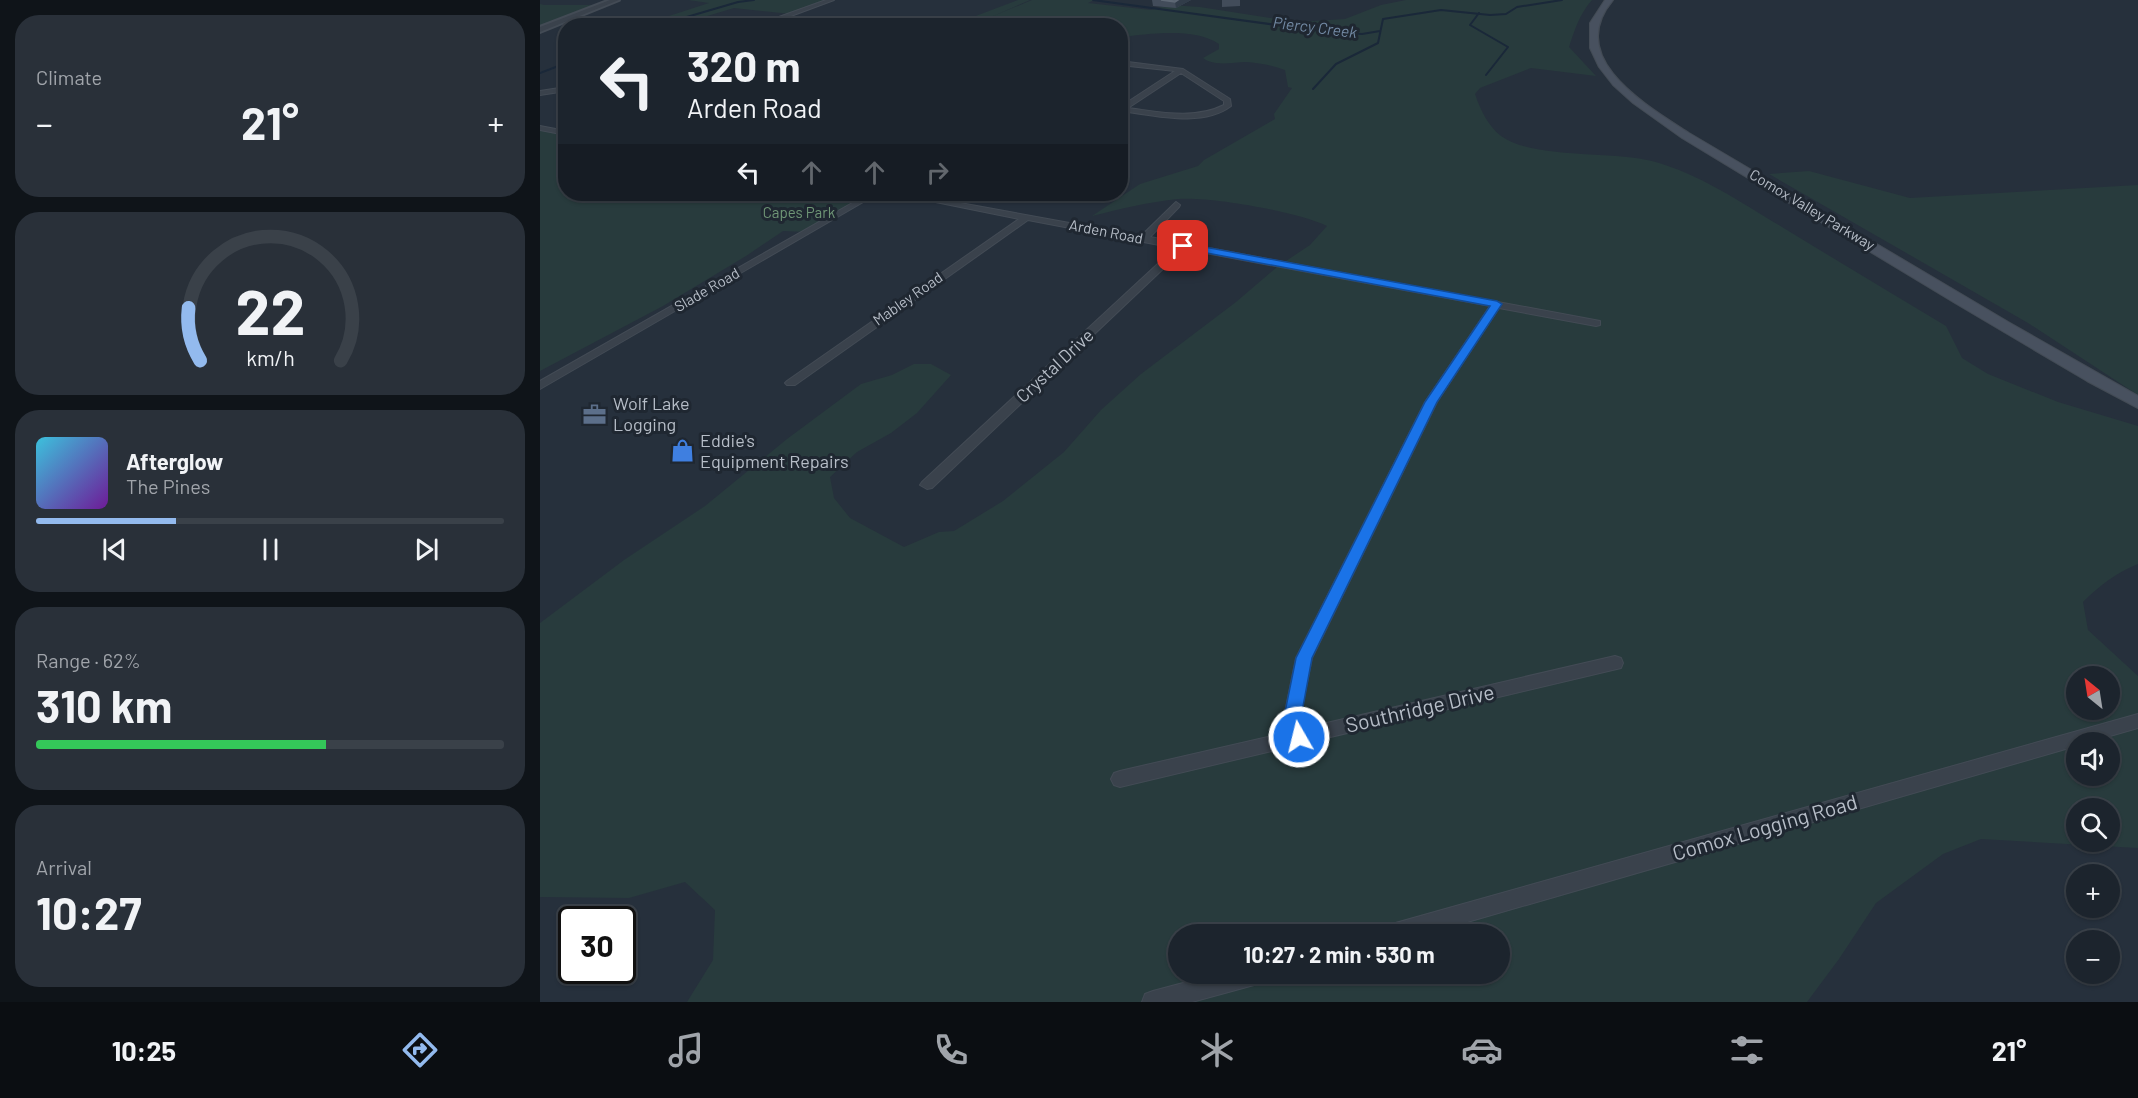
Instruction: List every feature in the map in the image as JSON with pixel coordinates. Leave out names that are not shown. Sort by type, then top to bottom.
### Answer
[{"type":"main road","name":"Comox Valley Parkway","points":[[1607,1],[1593,23],[1591,35],[1594,50],[1602,65],[1616,82],[1638,102],[1676,128],[2138,404]]},
{"type":"main road","name":"Comox Valley Parkway","points":[[2095,380],[2138,414]]},
{"type":"street","points":[[570,18],[616,0]]},
{"type":"street","points":[[780,18],[831,0]]},
{"type":"street","points":[[540,30],[558,23]]},
{"type":"street","points":[[1128,64],[1182,70],[1228,100],[1227,106],[1207,114],[1186,116],[1128,110]]},
{"type":"street","points":[[1128,105],[1182,70]]},
{"type":"street","points":[[540,93],[558,90]]},
{"type":"street","points":[[540,128],[558,131]]},
{"type":"street","name":"Slade Road","points":[[540,386],[861,201]]},
{"type":"street","name":"Arden Road","points":[[939,201],[1596,323]]},
{"type":"street","points":[[1143,239],[1176,205]]},
{"type":"street","name":"Mabley Road","points":[[791,383],[1027,217]]},
{"type":"street","name":"Crystal Drive","points":[[927,485],[1183,246]]},
{"type":"street","points":[[1299,737],[1293,712],[1304,658],[1431,402],[1497,304]]},
{"type":"street","name":"Southridge Drive","points":[[1120,779],[1615,663]]},
{"type":"street","name":"Comox Logging Road","points":[[1427,924],[2138,721]]},
{"type":"street","points":[[1153,1002],[1218,984]]},
{"type":"green space","points":[[688,0],[831,0],[791,14],[734,8],[700,18],[663,18],[709,3]]},
{"type":"green space","points":[[1018,0],[1030,0],[991,17],[1032,0],[1094,0],[1088,3],[1151,10],[1169,5],[1200,7],[1297,22],[1345,19],[1381,5],[1406,0],[1592,0],[1575,28],[1569,47],[1596,76],[1531,68],[1480,88],[1475,94],[1479,105],[1488,122],[1501,136],[1532,148],[1636,158],[1687,173],[1735,199],[1946,326],[1962,358],[1988,374],[2058,402],[2138,426],[2138,564],[2109,580],[2083,602],[2088,630],[2138,676],[2138,848],[2120,847],[2120,798],[2066,798],[2066,844],[1981,839],[1943,854],[1876,903],[1807,1002],[687,1002],[713,960],[715,910],[685,882],[629,898],[540,897],[540,623],[624,560],[705,506],[787,439],[861,384],[892,375],[914,364],[931,364],[951,375],[917,413],[891,433],[857,452],[830,477],[834,498],[850,518],[904,547],[939,532],[954,531],[1003,501],[1064,452],[1101,410],[1141,374],[1236,302],[1277,267],[1310,245],[1327,226],[1296,215],[1276,211],[1192,199],[1156,202],[1092,216],[1114,201],[1128,201],[1128,192],[1140,184],[1198,166],[1204,160],[1275,119],[1274,114],[1292,88],[1288,87],[1285,70],[1256,63],[1208,61],[1203,58],[1219,49],[1219,44],[1197,35],[1171,33],[1128,36],[1128,18],[970,18]]},
{"type":"green space","points":[[540,4],[595,5],[558,18],[540,27]]},
{"type":"green space","name":"Capes Park","points":[[540,128],[558,132],[558,201],[861,201],[806,232],[783,231],[663,306],[540,371]]},
{"type":"green space","points":[[1809,171],[1910,198],[2138,185],[2138,395],[2028,323],[1769,174]]},
{"type":"waterway","name":"Piercy Creek","points":[[683,18],[738,2],[754,0]]},
{"type":"waterway","name":"Piercy Creek","points":[[1093,0],[1328,32],[1362,34],[1380,31]]},
{"type":"waterway","name":"Piercy Creek","points":[[1478,14],[1506,14],[1517,7],[1562,0]]},
{"type":"waterway","name":"Piercy Creek","points":[[1313,89],[1336,64],[1378,43],[1383,19],[1441,10],[1478,14]]},
{"type":"waterway","points":[[1478,14],[1470,25],[1508,47],[1486,75]]},
{"type":"waterway","name":"Piercy Creek","points":[[540,73],[558,66]]},
{"type":"place","name":"Wolf Lake Logging","points":[[595,414]]},
{"type":"place","name":"Eddie's Equipment Repairs","points":[[682,451]]},
{"type":"route","points":[[1183,246],[1497,304],[1431,402],[1304,658],[1293,712],[1299,737]]}]
